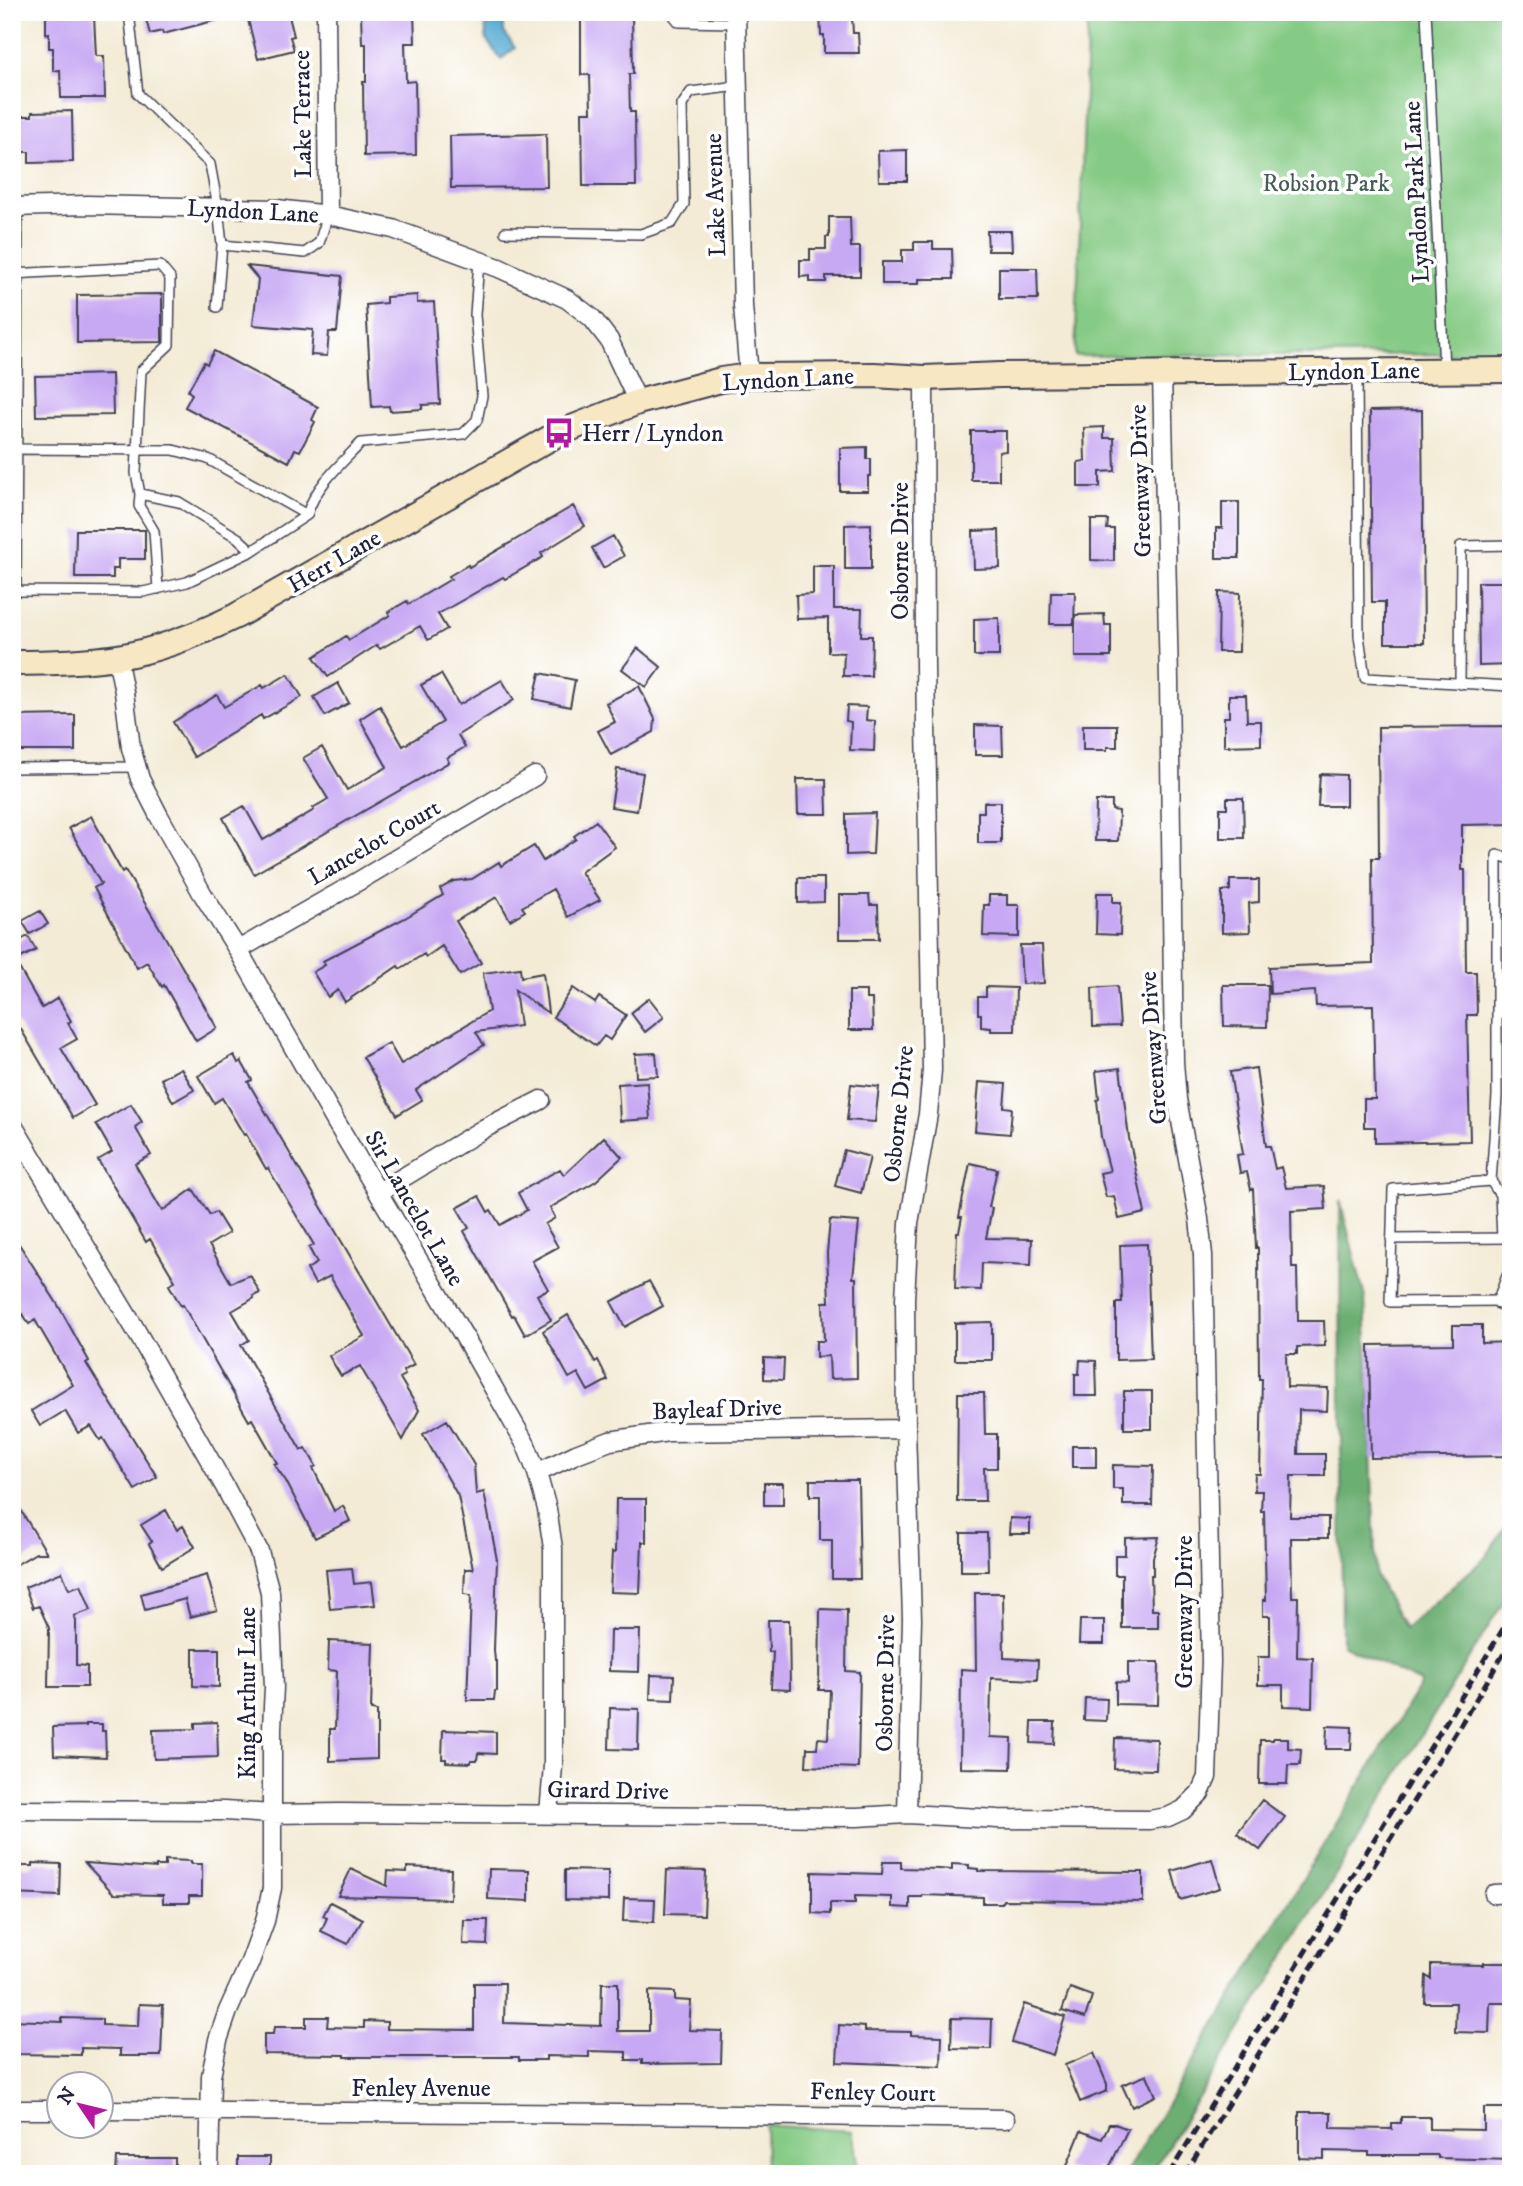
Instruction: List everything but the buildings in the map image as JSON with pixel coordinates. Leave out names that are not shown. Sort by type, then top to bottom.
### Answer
[{"type":"main road","name":"Lyndon Lane","points":[[638,402],[720,380],[749,376],[874,375],[924,378],[1511,370]]},
{"type":"main road","name":"Herr Lane","points":[[12,663],[117,657],[205,631],[236,617],[559,433],[638,402]]},
{"type":"street","name":"Lake Terrace","points":[[326,12],[328,215]]},
{"type":"street","name":"Lake Avenue","points":[[736,17],[743,306],[749,376]]},
{"type":"street","name":"Lyndon Lane","points":[[15,207],[87,205],[277,209],[328,215],[393,229],[479,261],[568,299],[592,318],[609,340],[638,402]]},
{"type":"street","name":"Greenway Drive","points":[[1162,374],[1174,1062],[1177,1099],[1203,1255],[1207,1379],[1210,1662],[1207,1777],[1196,1798]]},
{"type":"street","name":"Osborne Drive","points":[[907,1814],[912,1619],[905,1299],[909,1223],[928,1114],[932,1070],[925,651],[924,378]]},
{"type":"street","name":"Sir Lancelot Lane","points":[[117,657],[131,748],[159,816],[526,1445],[537,1473],[548,1509],[553,1548],[553,1766],[549,1814]]},
{"type":"street","name":"Lancelot Court","points":[[238,950],[535,776]]},
{"type":"street","points":[[379,1192],[485,1128],[541,1100]]},
{"type":"street","name":"King Arthur Lane","points":[[13,1128],[134,1328],[225,1487],[259,1551],[270,1592],[273,1630],[272,1888],[265,1921],[254,1952],[218,2040],[211,2076],[209,2174]]},
{"type":"street","points":[[1502,1301],[1511,1278]]},
{"type":"street","name":"Bayleaf Drive","points":[[537,1473],[610,1441],[668,1432],[906,1429]]},
{"type":"street","name":"Girard Drive","points":[[12,1810],[224,1811],[272,1814],[907,1814],[998,1819],[1149,1820],[1167,1817],[1183,1810],[1196,1798]]},
{"type":"street","points":[[12,2110],[46,2110]]},
{"type":"street","name":"Fenley Avenue","points":[[116,2110],[740,2115]]},
{"type":"street","name":"Fenley Court","points":[[740,2115],[1005,2119]]},
{"type":"lane","points":[[129,12],[138,94],[210,164],[222,245],[217,307]]},
{"type":"lane","points":[[674,12],[680,22],[736,17]]},
{"type":"lane","name":"Lyndon Park Lane","points":[[1426,12],[1444,370]]},
{"type":"lane","points":[[505,232],[641,234],[672,223],[684,204],[682,105],[691,92],[737,86]]},
{"type":"lane","points":[[15,207],[14,591],[143,592],[187,582],[252,551],[307,515],[326,480],[361,443],[463,434],[477,420],[482,396],[475,315],[479,261]]},
{"type":"lane","points":[[222,245],[305,253],[319,243],[328,215]]},
{"type":"lane","points":[[15,274],[160,266],[170,278],[169,345],[141,371],[136,473],[139,506],[153,531],[158,589]]},
{"type":"lane","points":[[1357,371],[1359,636],[1365,678],[1511,686]]},
{"type":"lane","points":[[14,449],[173,450],[208,459],[307,515]]},
{"type":"lane","points":[[140,494],[179,502],[238,538],[252,551]]},
{"type":"lane","points":[[1460,684],[1461,547],[1511,545]]},
{"type":"lane","points":[[12,768],[137,767]]},
{"type":"lane","points":[[1391,1239],[1506,1238],[1500,1195],[1491,1181],[1496,1096],[1497,855],[1511,859]]},
{"type":"lane","points":[[1497,1010],[1511,1012]]},
{"type":"lane","points":[[1491,1181],[1393,1189],[1390,1302],[1502,1301]]},
{"type":"green space","name":"Robsion Park","points":[[1088,12],[1511,12],[1511,354],[1075,356]]},
{"type":"green space","points":[[1340,1200],[1365,1298],[1376,1576],[1404,1629],[1485,1558],[1511,1519],[1511,1590],[1151,2174],[1125,2174],[1421,1683],[1342,1645]]},
{"type":"green space","points":[[765,2125],[851,2131],[859,2174],[766,2174]]},
{"type":"water","points":[[485,12],[504,12],[504,32],[515,48],[501,59],[486,40]]},
{"type":"railway","points":[[1169,2174],[1511,1616]]},
{"type":"railway","points":[[1185,2174],[1511,1642]]},
{"type":"place","name":"Herr / Lyndon","points":[[559,433]]}]
